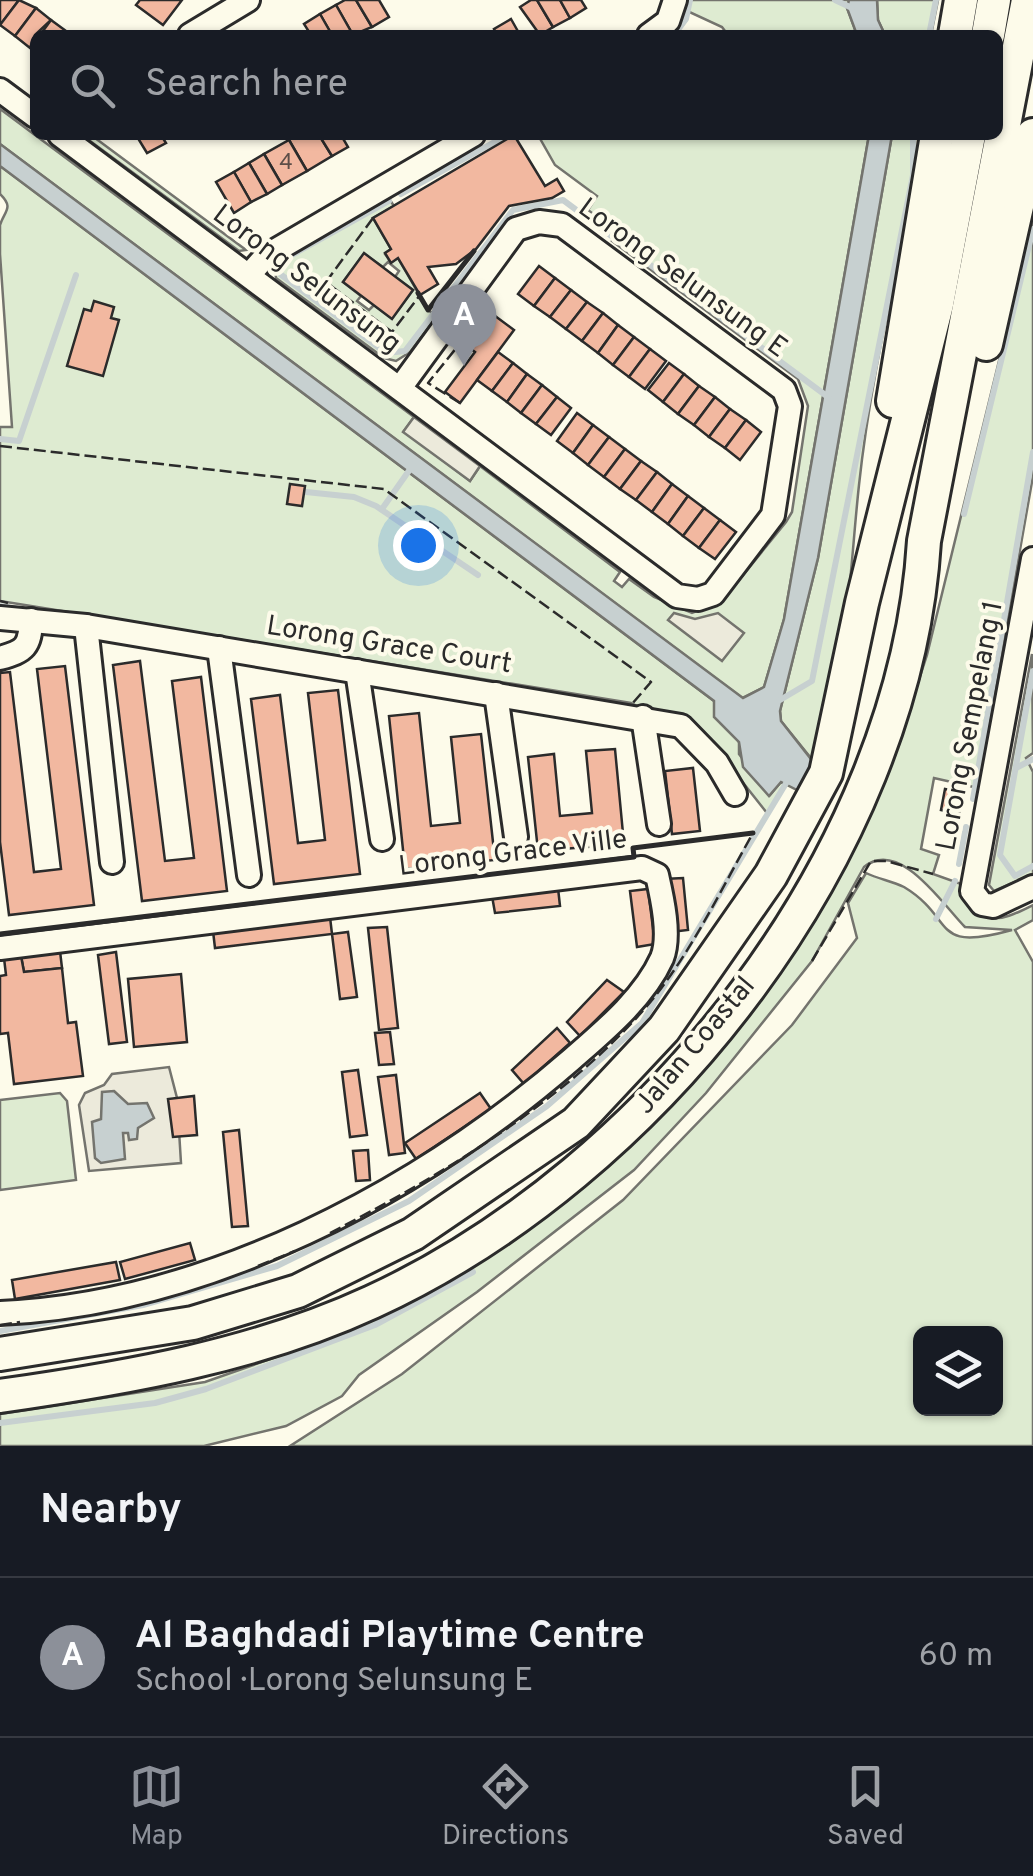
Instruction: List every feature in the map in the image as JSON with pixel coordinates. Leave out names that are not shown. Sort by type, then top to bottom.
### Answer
[{"type":"highway","points":[[955,30],[961,0]]},
{"type":"highway","points":[[989,30],[994,0]]},
{"type":"highway","name":"Jalan Coastal","points":[[1003,133],[1028,0]]},
{"type":"highway","points":[[921,590],[940,546],[1033,135]]},
{"type":"highway","points":[[862,602],[864,558],[936,140]]},
{"type":"highway","name":"Jalan Coastal","points":[[0,1354],[192,1323],[298,1290],[413,1234],[576,1123],[664,1028],[730,939],[804,817],[826,772],[862,602],[936,304],[967,140]]},
{"type":"highway","name":"Jalan Coastal","points":[[0,1396],[125,1379],[234,1351],[369,1303],[430,1273],[586,1166],[670,1086],[739,1000],[796,917],[851,816],[884,731],[921,590],[924,541],[1002,140]]},
{"type":"street","points":[[198,30],[248,0]]},
{"type":"street","points":[[656,30],[668,22],[676,0]]},
{"type":"street","points":[[0,90],[30,112]]},
{"type":"street","name":"Lorong Selunsung","points":[[67,140],[659,584],[677,596],[698,599],[713,594]]},
{"type":"street","points":[[248,275],[266,256],[464,140]]},
{"type":"street","name":"Lorong Selunsung E","points":[[400,388],[516,229],[538,222],[562,226],[784,390],[790,406],[773,516],[713,594]]},
{"type":"street","name":"Lorong Sempelang 1","points":[[1033,560],[1026,632],[972,891],[982,904],[993,906],[1033,887]]},
{"type":"street","name":"Lorong Grace Court","points":[[0,618],[86,626],[644,717],[681,726],[717,763],[735,794]]},
{"type":"street","points":[[0,658],[25,650],[30,643],[31,620]]},
{"type":"street","points":[[86,626],[112,862]]},
{"type":"street","points":[[218,648],[248,875]]},
{"type":"street","points":[[357,671],[382,839]]},
{"type":"street","points":[[496,694],[516,837]]},
{"type":"street","points":[[644,717],[658,824]]},
{"type":"street","name":"Lorong Grace Ville","points":[[0,948],[642,868],[657,876],[665,943],[654,969],[616,1021],[534,1092],[443,1154],[300,1237],[241,1262],[117,1298],[58,1310],[0,1312]]},
{"type":"green space","points":[[686,0],[849,0],[847,8],[855,30],[724,30],[685,10]]},
{"type":"green space","points":[[877,0],[938,0],[932,30],[883,30]]},
{"type":"green space","points":[[0,109],[30,131],[30,140],[42,140],[414,417],[404,431],[470,481],[480,466],[620,572],[614,581],[622,587],[629,579],[654,597],[692,613],[722,601],[792,512],[808,406],[798,379],[612,241],[618,233],[588,210],[597,196],[555,165],[541,140],[868,140],[784,619],[764,687],[742,698],[0,144]]},
{"type":"green space","points":[[89,140],[98,140],[246,250],[239,251]]},
{"type":"green space","points":[[891,140],[915,140],[915,175],[876,368],[843,641],[828,718],[813,760],[781,721],[780,711],[818,558]]},
{"type":"green space","points":[[0,166],[714,701],[739,742],[739,754],[770,795],[781,782],[785,785],[767,813],[714,746],[631,703],[0,601],[0,427],[12,427],[0,254],[0,225],[7,206],[0,194]]},
{"type":"green space","points":[[388,197],[394,206],[373,218],[391,249],[385,254],[391,262],[398,258],[428,310],[437,316],[410,352],[396,361],[384,358],[276,278],[275,269],[281,258]],"holes":[[[364,254],[383,267],[388,262],[399,271],[395,277],[413,290],[392,318],[374,305],[369,310],[357,301],[361,296],[343,282]]]},
{"type":"green space","points":[[1033,222],[1033,476],[978,788],[934,778],[921,849],[939,855],[933,874],[964,885],[984,915],[1009,916],[1033,905],[1033,920],[1015,930],[1033,962],[1033,1446],[290,1446],[402,1374],[623,1200],[792,1025],[857,938],[848,903],[866,873],[904,887],[955,935],[986,936],[1012,930],[965,927],[906,867],[878,860],[864,867],[812,961],[706,1093],[634,1170],[477,1292],[359,1375],[342,1396],[286,1426],[204,1446],[0,1446],[0,1414],[205,1382],[316,1343],[397,1307],[473,1264],[598,1175],[694,1078],[839,876],[896,750],[927,655]]},
{"type":"green space","points":[[1032,654],[1033,753],[1026,758],[1033,772],[1033,874],[994,891],[989,885]]},
{"type":"green space","points":[[60,1093],[67,1101],[76,1180],[0,1190],[0,1100]]},
{"type":"shaded area","points":[[849,0],[877,0],[883,30],[855,30],[847,8]]},
{"type":"shaded area","points":[[868,140],[891,140],[818,558],[780,711],[781,721],[814,763],[799,791],[781,782],[769,796],[743,767],[739,742],[714,717],[714,701],[0,166],[0,144],[743,698],[764,687],[784,619]]},
{"type":"shaded area","points":[[414,417],[480,466],[470,481],[403,432]]},
{"type":"shaded area","points":[[674,613],[695,619],[718,613],[744,633],[722,661],[668,620]]},
{"type":"shaded area","points":[[169,1067],[177,1098],[181,1163],[89,1171],[79,1105],[85,1093],[104,1085],[112,1074]]},
{"type":"shaded area","points":[[114,1091],[128,1104],[147,1103],[154,1118],[138,1128],[137,1139],[129,1140],[128,1133],[123,1133],[125,1159],[101,1163],[95,1158],[92,1122],[101,1119],[102,1092]]},
{"type":"building","points":[[0,0],[19,0],[0,25]]},
{"type":"building","points":[[19,0],[36,8],[15,36],[0,25]]},
{"type":"building","points":[[140,0],[182,0],[163,25],[136,5]]},
{"type":"building","points":[[356,0],[372,27],[350,30],[336,5]]},
{"type":"building","points":[[356,0],[379,0],[389,17],[372,27]]},
{"type":"building","points":[[537,0],[553,27],[536,30],[520,7]]},
{"type":"building","points":[[537,0],[560,0],[570,18],[553,27]]},
{"type":"building","points":[[560,0],[581,0],[586,8],[570,18]]},
{"type":"building","points":[[336,5],[350,30],[329,30],[320,14]]},
{"type":"building","points":[[36,8],[51,20],[40,30],[30,30],[30,48],[15,36]]},
{"type":"building","points":[[320,14],[329,30],[308,30],[304,24]]},
{"type":"building","points":[[511,19],[517,30],[494,30]]},
{"type":"building","points":[[51,20],[65,30],[44,30]]},
{"type":"building","points":[[139,140],[164,140],[166,143],[147,153]]},
{"type":"building","points":[[289,140],[322,140],[332,156],[307,171]]},
{"type":"building","points":[[289,140],[307,171],[282,185],[264,154]]},
{"type":"building","points":[[322,140],[344,140],[348,147],[332,156]]},
{"type":"building","points":[[506,140],[517,140],[545,186],[557,179],[564,191],[552,198],[509,206],[476,249],[456,264],[428,267],[438,284],[420,295],[398,258],[391,263],[385,253],[391,249],[373,218]]},
{"type":"building","points":[[264,154],[282,185],[267,194],[249,163]]},
{"type":"building","points":[[249,163],[267,194],[251,202],[234,172]]},
{"type":"building","points":[[234,172],[251,202],[234,213],[216,182]]},
{"type":"building","points":[[364,253],[413,290],[392,319],[343,282]]},
{"type":"building","points":[[539,266],[555,278],[534,306],[518,294]]},
{"type":"building","points":[[555,278],[571,290],[550,317],[534,306]]},
{"type":"building","points":[[571,290],[587,302],[566,329],[550,317]]},
{"type":"building","points":[[94,301],[114,307],[111,318],[119,320],[103,376],[67,366],[84,309],[91,311]]},
{"type":"building","points":[[587,302],[603,313],[582,341],[566,329]]},
{"type":"building","points":[[487,310],[514,330],[460,403],[445,392],[475,352],[462,342]]},
{"type":"building","points":[[603,313],[618,325],[598,353],[582,341]]},
{"type":"building","points":[[618,325],[634,337],[613,365],[598,353]]},
{"type":"building","points":[[634,337],[650,349],[629,377],[613,365]]},
{"type":"building","points":[[650,349],[666,361],[645,389],[629,377]]},
{"type":"building","points":[[498,352],[513,363],[492,391],[477,380]]},
{"type":"building","points":[[513,363],[527,374],[507,402],[492,391]]},
{"type":"building","points":[[669,363],[684,374],[663,402],[648,390]]},
{"type":"building","points":[[527,374],[542,385],[521,413],[507,402]]},
{"type":"building","points":[[684,374],[699,386],[678,414],[663,402]]},
{"type":"building","points":[[542,385],[557,397],[536,424],[521,413]]},
{"type":"building","points":[[699,386],[715,397],[694,425],[678,414]]},
{"type":"building","points":[[557,397],[571,408],[551,435],[536,424]]},
{"type":"building","points":[[715,397],[730,409],[709,437],[694,425]]},
{"type":"building","points":[[730,409],[746,420],[725,448],[709,437]]},
{"type":"building","points":[[577,413],[593,425],[573,453],[557,441]]},
{"type":"building","points":[[746,420],[761,432],[740,460],[725,448]]},
{"type":"building","points":[[593,425],[609,437],[588,465],[573,453]]},
{"type":"building","points":[[609,437],[625,449],[604,477],[588,465]]},
{"type":"building","points":[[625,449],[641,461],[620,489],[604,477]]},
{"type":"building","points":[[641,461],[657,472],[636,500],[620,489]]},
{"type":"building","points":[[657,472],[672,484],[652,512],[636,500]]},
{"type":"building","points":[[290,484],[305,486],[302,506],[287,504]]},
{"type":"building","points":[[672,484],[688,496],[668,524],[652,512]]},
{"type":"building","points":[[688,496],[704,508],[683,536],[668,524]]},
{"type":"building","points":[[704,508],[720,520],[699,548],[683,536]]},
{"type":"building","points":[[720,520],[736,532],[715,559],[699,548]]},
{"type":"building","points":[[140,661],[165,861],[194,858],[172,681],[201,677],[227,891],[142,901],[113,665]]},
{"type":"building","points":[[65,666],[94,905],[9,915],[0,842],[0,673],[10,672],[34,872],[61,869],[37,669]]},
{"type":"building","points":[[338,690],[360,874],[274,884],[251,699],[280,695],[298,843],[325,840],[308,693]]},
{"type":"building","points":[[419,713],[431,826],[460,823],[451,737],[481,734],[495,860],[405,869],[389,716]]},
{"type":"building","points":[[615,749],[624,844],[538,851],[528,757],[554,754],[560,816],[592,813],[586,751]]},
{"type":"building","points":[[693,768],[700,831],[672,834],[665,771]]},
{"type":"building","points":[[945,789],[963,792],[959,814],[941,810]]},
{"type":"building","points":[[683,878],[688,930],[670,932],[664,879]]},
{"type":"building","points":[[558,888],[560,906],[495,913],[492,896]]},
{"type":"building","points":[[648,889],[655,944],[637,947],[630,891]]},
{"type":"building","points":[[330,917],[332,934],[215,948],[213,931]]},
{"type":"building","points":[[387,927],[398,1028],[379,1030],[368,928]]},
{"type":"building","points":[[348,932],[357,997],[340,999],[332,934]]},
{"type":"building","points":[[60,951],[62,968],[24,972],[21,956]]},
{"type":"building","points":[[116,952],[127,1042],[109,1044],[98,955]]},
{"type":"building","points":[[21,956],[24,972],[62,968],[68,1023],[76,1022],[83,1076],[14,1084],[8,1033],[0,1034],[0,976],[6,975],[4,958]]},
{"type":"building","points":[[181,974],[187,1042],[134,1047],[128,979]]},
{"type":"building","points":[[607,980],[624,992],[580,1036],[567,1022]]},
{"type":"building","points":[[557,1028],[570,1043],[524,1084],[512,1070]]},
{"type":"building","points":[[390,1032],[394,1064],[379,1065],[375,1033]]},
{"type":"building","points":[[358,1070],[367,1135],[350,1137],[342,1072]]},
{"type":"building","points":[[396,1075],[405,1153],[389,1155],[378,1077]]},
{"type":"building","points":[[480,1093],[491,1109],[416,1159],[405,1143]]},
{"type":"building","points":[[194,1096],[197,1135],[173,1137],[168,1099]]},
{"type":"building","points":[[239,1130],[248,1226],[232,1227],[223,1132]]},
{"type":"building","points":[[368,1150],[370,1180],[356,1181],[353,1151]]},
{"type":"building","points":[[190,1243],[195,1260],[125,1279],[120,1262]]},
{"type":"building","points":[[116,1262],[120,1280],[15,1299],[12,1280]]},
{"type":"waterway","points":[[678,30],[686,19],[690,0]]},
{"type":"waterway","points":[[835,0],[852,8]]},
{"type":"waterway","points":[[930,30],[936,0]]},
{"type":"waterway","points":[[401,194],[498,140]]},
{"type":"waterway","points":[[780,700],[812,681],[913,175],[913,140]]},
{"type":"waterway","points":[[389,201],[281,261],[280,274],[386,353],[405,351],[513,210],[563,200],[828,397]]},
{"type":"waterway","points":[[964,514],[1033,229]]},
{"type":"waterway","points":[[0,439],[19,441],[76,275]]},
{"type":"waterway","points":[[973,799],[1033,452]]},
{"type":"waterway","points":[[382,509],[413,465]]},
{"type":"waterway","points":[[306,492],[354,497],[376,506],[478,575]]},
{"type":"waterway","points":[[0,606],[19,609]]},
{"type":"waterway","points":[[1033,671],[1000,855],[1015,876],[1033,866]]},
{"type":"waterway","points":[[1016,768],[1033,759]]},
{"type":"waterway","points":[[0,1331],[143,1305],[277,1266],[409,1201],[547,1106],[642,1023],[788,780]]},
{"type":"waterway","points":[[959,864],[966,827]]},
{"type":"waterway","points":[[936,919],[955,881]]},
{"type":"waterway","points":[[0,1423],[155,1403],[206,1389],[375,1325],[473,1272]]},
{"type":"fence","points":[[373,218],[326,282],[392,332],[420,295]]},
{"type":"fence","points":[[460,403],[428,383],[487,310]]},
{"type":"fence","points":[[0,446],[384,489],[651,682],[632,704]]},
{"type":"fence","points":[[0,601],[8,603]]},
{"type":"fence","points":[[330,1233],[495,1137],[572,1079],[607,1047],[673,972],[753,833]]},
{"type":"fence","points":[[812,961],[871,861],[886,861],[933,874]]},
{"type":"fence","points":[[258,1266],[295,1251]]},
{"type":"fence","points":[[0,1325],[20,1322]]},
{"type":"wall","points":[[418,293],[428,310],[474,251]]},
{"type":"wall","points":[[0,934],[634,857],[633,848],[753,833]]},
{"type":"place","name":"Al Baghdadi Playtime Centre","points":[[464,366]]}]
